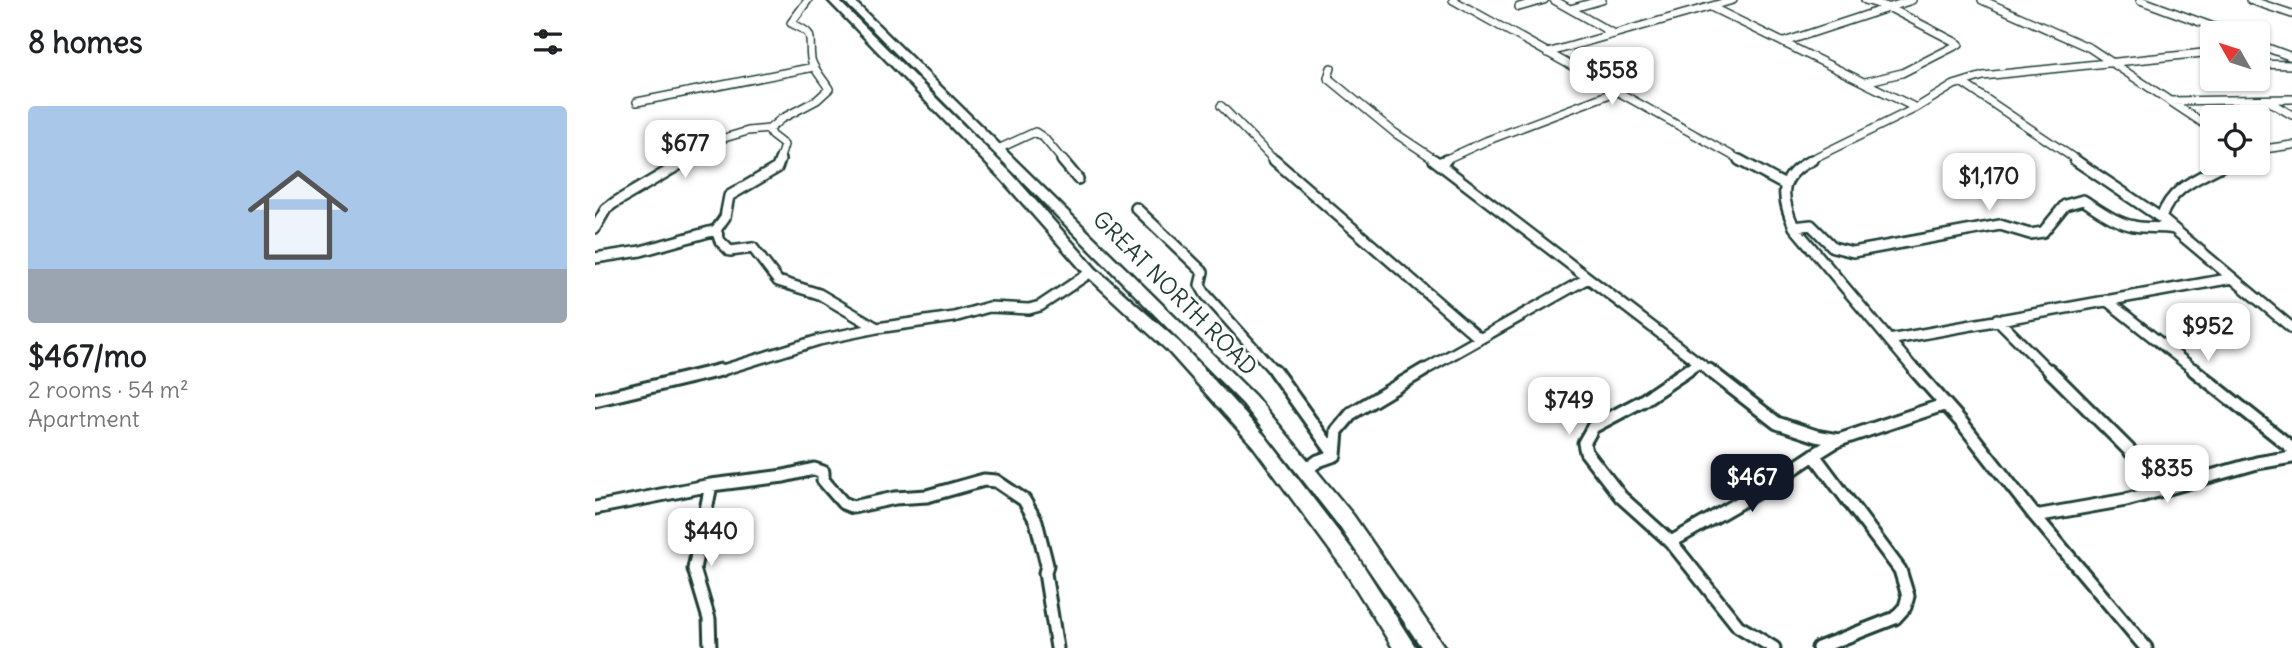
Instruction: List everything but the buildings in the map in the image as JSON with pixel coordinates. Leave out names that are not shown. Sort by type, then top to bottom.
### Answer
[{"type":"highway","name":"GREAT NORTH ROAD","points":[[833,0],[1007,177],[1091,272],[1174,347],[1259,441],[1338,545],[1405,648]]},
{"type":"highway","name":"GREAT NORTH ROAD","points":[[848,0],[1224,374],[1277,432],[1388,578],[1434,648]]},
{"type":"street","points":[[595,228],[614,203],[721,139],[748,131],[769,129],[781,119],[817,100],[829,89],[814,67],[810,55],[812,38],[806,30],[791,23],[808,0]]},
{"type":"street","points":[[1453,0],[1785,185]]},
{"type":"street","points":[[1519,7],[1544,0]]},
{"type":"street","points":[[1554,0],[1614,34]]},
{"type":"street","points":[[1570,9],[1602,0]]},
{"type":"street","points":[[1547,52],[1711,7],[1721,1],[1733,0]]},
{"type":"street","points":[[1865,0],[1888,7],[1959,45],[1902,73],[1865,82]]},
{"type":"street","points":[[1784,42],[1912,0]]},
{"type":"street","points":[[1982,0],[2090,48],[2200,122]]},
{"type":"street","points":[[2140,0],[2200,22]]},
{"type":"street","points":[[2250,0],[2292,14]]},
{"type":"street","points":[[1711,7],[1916,108]]},
{"type":"street","points":[[2272,49],[2292,47]]},
{"type":"street","points":[[2272,49],[2292,57]]},
{"type":"street","points":[[2146,648],[2035,516],[1962,423],[1943,405],[1816,250],[1794,227],[1783,201],[1785,185],[1805,163],[1916,108],[1954,85],[1983,76],[2019,71],[2110,64],[2200,53]]},
{"type":"street","points":[[2167,55],[2200,58]]},
{"type":"street","points":[[2270,64],[2292,65]]},
{"type":"street","points":[[637,102],[814,67]]},
{"type":"street","points":[[1331,68],[1327,75],[1331,81],[1395,133],[1438,163],[1777,423],[1816,436],[1839,440]]},
{"type":"street","points":[[1963,84],[2161,218],[2292,328]]},
{"type":"street","points":[[1438,163],[1486,141],[1615,92]]},
{"type":"street","points":[[2169,102],[2292,99]]},
{"type":"street","points":[[2267,100],[2292,115]]},
{"type":"street","points":[[1221,106],[1233,121],[1291,176],[1479,338]]},
{"type":"street","points":[[595,258],[664,246],[681,238],[716,230],[725,217],[729,196],[777,167],[784,145],[771,135],[769,129]]},
{"type":"street","points":[[998,149],[1008,146],[1020,136],[1035,132],[1044,138],[1078,180]]},
{"type":"street","points":[[2270,148],[2292,145]]},
{"type":"street","points":[[2161,218],[2167,201],[2205,175]]},
{"type":"street","points":[[1794,227],[1811,225],[1831,248],[1842,253],[1864,251],[2000,225],[2030,234],[2043,232],[2064,205],[2083,200],[2105,214],[2136,227],[2155,225],[2174,229]]},
{"type":"street","points":[[1136,208],[1203,272],[1200,285],[1211,303],[1261,355],[1318,436],[1335,455]]},
{"type":"street","points":[[716,230],[726,248],[737,252],[753,248],[778,281],[819,294],[877,328]]},
{"type":"street","points":[[595,400],[703,376],[819,340],[954,317],[989,307],[1029,309],[1040,306],[1091,272]]},
{"type":"street","points":[[1335,455],[1336,431],[1352,413],[1588,278]]},
{"type":"street","points":[[1889,340],[2233,278]]},
{"type":"street","points":[[2106,300],[2292,447]]},
{"type":"street","points":[[1997,319],[2133,454],[2162,490]]},
{"type":"street","points":[[1699,363],[1642,401],[1593,427],[1584,443],[1586,452],[1621,497],[1671,542],[1738,626],[1774,648]]},
{"type":"street","points":[[1671,542],[1763,489],[1839,440],[1943,405]]},
{"type":"street","points":[[1306,470],[1318,461],[1335,455]]},
{"type":"street","points":[[1814,455],[1900,570],[1908,583],[1909,600],[1905,610],[1895,618],[1818,648]]},
{"type":"street","points":[[2035,516],[2126,500],[2256,463],[2292,457]]},
{"type":"street","points":[[595,508],[711,485],[784,476],[814,469],[823,472],[823,480],[843,503],[853,507],[895,498],[927,496],[983,480],[996,481],[1024,500],[1036,521],[1047,565],[1045,573],[1057,648]]},
{"type":"street","points":[[710,648],[709,619],[694,569],[711,485]]}]
